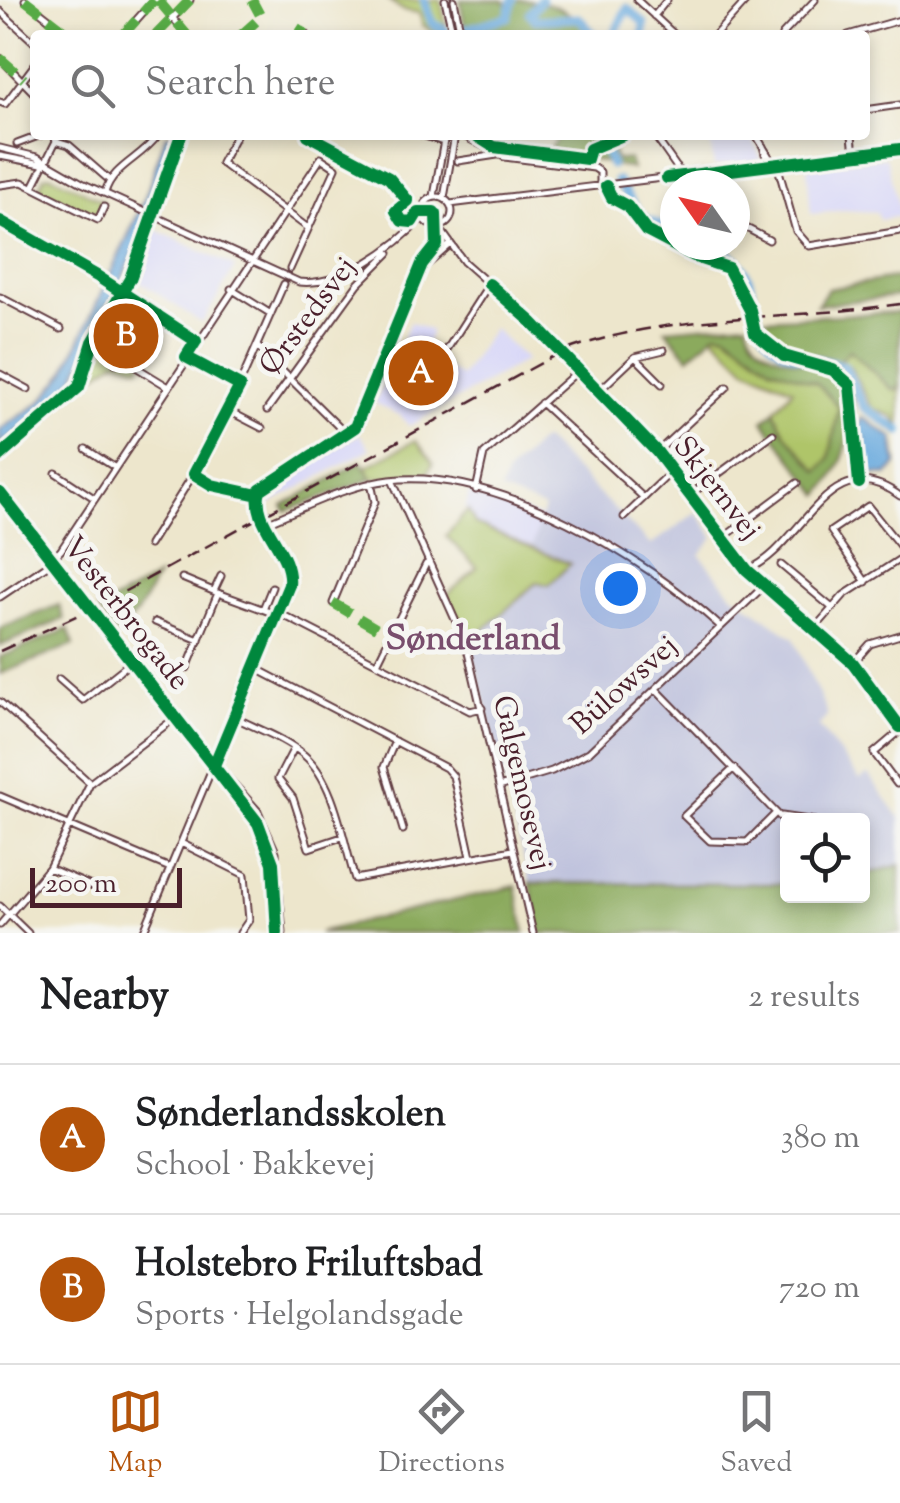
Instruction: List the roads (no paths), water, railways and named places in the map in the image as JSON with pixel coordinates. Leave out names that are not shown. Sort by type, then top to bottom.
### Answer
[{"type":"street","points":[[26,0],[60,30]]},
{"type":"street","points":[[128,30],[156,0],[172,13],[172,20],[182,30]]},
{"type":"street","points":[[161,30],[190,0]]},
{"type":"street","points":[[446,0],[452,30]]},
{"type":"street","points":[[454,0],[460,30]]},
{"type":"street","points":[[637,0],[669,30]]},
{"type":"street","points":[[654,16],[667,0]]},
{"type":"street","points":[[720,30],[747,0]]},
{"type":"street","points":[[787,30],[815,0]]},
{"type":"street","points":[[0,11],[30,38]]},
{"type":"street","points":[[865,30],[900,20]]},
{"type":"street","points":[[0,58],[30,87]]},
{"type":"street","points":[[0,102],[5,104],[30,71]]},
{"type":"street","points":[[870,109],[900,105]]},
{"type":"street","points":[[17,144],[30,139]]},
{"type":"street","points":[[33,187],[54,140]]},
{"type":"street","points":[[61,140],[108,180]]},
{"type":"street","points":[[104,193],[108,180],[145,153],[154,140]]},
{"type":"street","points":[[233,140],[220,158],[308,228]]},
{"type":"street","points":[[317,140],[389,178],[408,201]]},
{"type":"street","points":[[444,198],[449,140]]},
{"type":"street","points":[[0,152],[36,157],[293,281],[325,282],[354,271],[423,216],[423,206],[433,197],[449,140]]},
{"type":"street","points":[[460,140],[497,155],[594,168],[600,172],[600,187]]},
{"type":"street","points":[[657,140],[677,170]]},
{"type":"street","points":[[759,140],[773,165],[796,230],[809,246],[900,231]]},
{"type":"street","points":[[853,140],[854,154]]},
{"type":"street","points":[[731,170],[900,149]]},
{"type":"street","points":[[458,161],[497,155]]},
{"type":"street","points":[[0,597],[52,560],[320,158],[336,168],[290,269]]},
{"type":"street","points":[[433,197],[468,205],[660,179]]},
{"type":"street","points":[[0,184],[12,180],[33,187],[98,220],[104,207]]},
{"type":"street","points":[[441,222],[451,204]]},
{"type":"street","points":[[412,228],[441,222],[468,205]]},
{"type":"street","points":[[144,933],[278,614],[289,568],[261,514],[257,501],[263,485],[347,435],[360,418],[425,267],[450,242],[441,222],[423,216]]},
{"type":"street","points":[[0,221],[97,276]]},
{"type":"street","points":[[750,230],[769,240]]},
{"type":"street","name":"Skjernvej","points":[[450,242],[657,452],[764,587],[853,663],[900,729]]},
{"type":"street","name":"Ørstedsvej","points":[[267,410],[358,284],[389,253]]},
{"type":"street","points":[[149,545],[228,411],[284,284]]},
{"type":"street","points":[[437,365],[489,284]]},
{"type":"street","points":[[230,289],[271,314]]},
{"type":"street","points":[[124,292],[196,341]]},
{"type":"street","points":[[0,298],[61,329]]},
{"type":"street","points":[[257,346],[347,435]]},
{"type":"street","points":[[599,391],[636,357],[664,350]]},
{"type":"street","points":[[186,356],[240,386]]},
{"type":"street","points":[[636,357],[662,384]]},
{"type":"street","points":[[114,363],[131,364],[167,386]]},
{"type":"street","points":[[476,490],[484,454],[579,370]]},
{"type":"street","points":[[0,456],[70,398],[87,373]]},
{"type":"street","points":[[0,374],[28,389]]},
{"type":"street","points":[[657,452],[727,387]]},
{"type":"street","points":[[540,403],[644,498]]},
{"type":"street","points":[[228,411],[262,428]]},
{"type":"street","points":[[690,495],[773,434]]},
{"type":"street","points":[[86,448],[114,467]]},
{"type":"street","points":[[624,517],[672,471]]},
{"type":"street","points":[[56,473],[94,498]]},
{"type":"street","name":"Galgemosevej","points":[[392,480],[426,564],[466,644],[533,933]]},
{"type":"street","points":[[266,523],[371,483],[432,481],[476,490],[522,505],[636,559],[721,627]]},
{"type":"street","points":[[723,538],[797,482]]},
{"type":"street","points":[[748,570],[778,555],[802,518],[828,493],[842,486],[870,482],[900,496]]},
{"type":"street","points":[[332,603],[375,502],[371,483]]},
{"type":"street","name":"Vesterbrogade","points":[[2,498],[174,718],[245,793],[268,828],[280,874],[283,933]]},
{"type":"street","points":[[866,582],[832,531],[868,506],[900,546]]},
{"type":"street","points":[[814,628],[831,607],[900,560]]},
{"type":"street","points":[[378,663],[426,564]]},
{"type":"street","points":[[781,565],[831,607]]},
{"type":"street","points":[[177,681],[199,640],[220,576]]},
{"type":"street","points":[[182,578],[278,614],[470,710],[482,708]]},
{"type":"street","points":[[263,609],[272,587]]},
{"type":"street","name":"Bülowsvej","points":[[499,788],[552,771],[588,752],[764,587]]},
{"type":"street","points":[[154,622],[199,640]]},
{"type":"street","points":[[853,663],[870,644],[900,634]]},
{"type":"street","points":[[59,679],[84,700],[132,662]]},
{"type":"street","points":[[255,668],[453,776],[471,857]]},
{"type":"street","points":[[656,690],[734,768],[778,814],[747,842],[710,841],[684,816],[734,768]]},
{"type":"street","points":[[0,702],[90,783]]},
{"type":"street","points":[[0,925],[49,868],[90,783],[174,718]]},
{"type":"street","points":[[234,718],[294,748],[318,771],[355,879],[513,850]]},
{"type":"street","points":[[896,784],[874,752],[900,729]]},
{"type":"street","points":[[395,742],[384,767],[403,830]]},
{"type":"street","points":[[294,748],[278,779],[293,798],[308,848],[342,837]]},
{"type":"street","points":[[0,796],[170,868]]},
{"type":"street","points":[[181,842],[245,875],[249,920],[240,933]]},
{"type":"street","points":[[49,868],[102,891]]},
{"type":"street","points":[[0,906],[28,933]]},
{"type":"water","points":[[164,140],[178,140],[149,223],[75,377],[53,404],[0,445],[0,430],[42,401],[65,372],[144,201]]},
{"type":"water","points":[[862,417],[893,438],[897,465],[887,475],[863,473],[858,441],[865,439],[856,434]]},
{"type":"waterway","points":[[424,0],[432,23],[444,30]]},
{"type":"waterway","points":[[466,29],[508,17],[513,0]]},
{"type":"waterway","points":[[541,0],[530,13],[536,20],[579,18],[590,30]]},
{"type":"waterway","points":[[616,30],[627,8],[644,23],[643,30]]},
{"type":"waterway","points":[[600,140],[611,165]]},
{"type":"waterway","points":[[617,181],[642,217],[660,225]]},
{"type":"waterway","points":[[736,260],[746,273],[756,313],[770,341],[792,354],[844,366],[864,407],[900,431]]},
{"type":"railway","points":[[0,651],[98,606],[561,352],[602,339],[686,323],[900,304]]},
{"type":"place","name":"Holstebro Friluftsbad","points":[[126,336]]},
{"type":"place","name":"Sønderlandsskolen","points":[[421,373]]},
{"type":"district","name":"Sønderland","points":[[473,640]]}]
